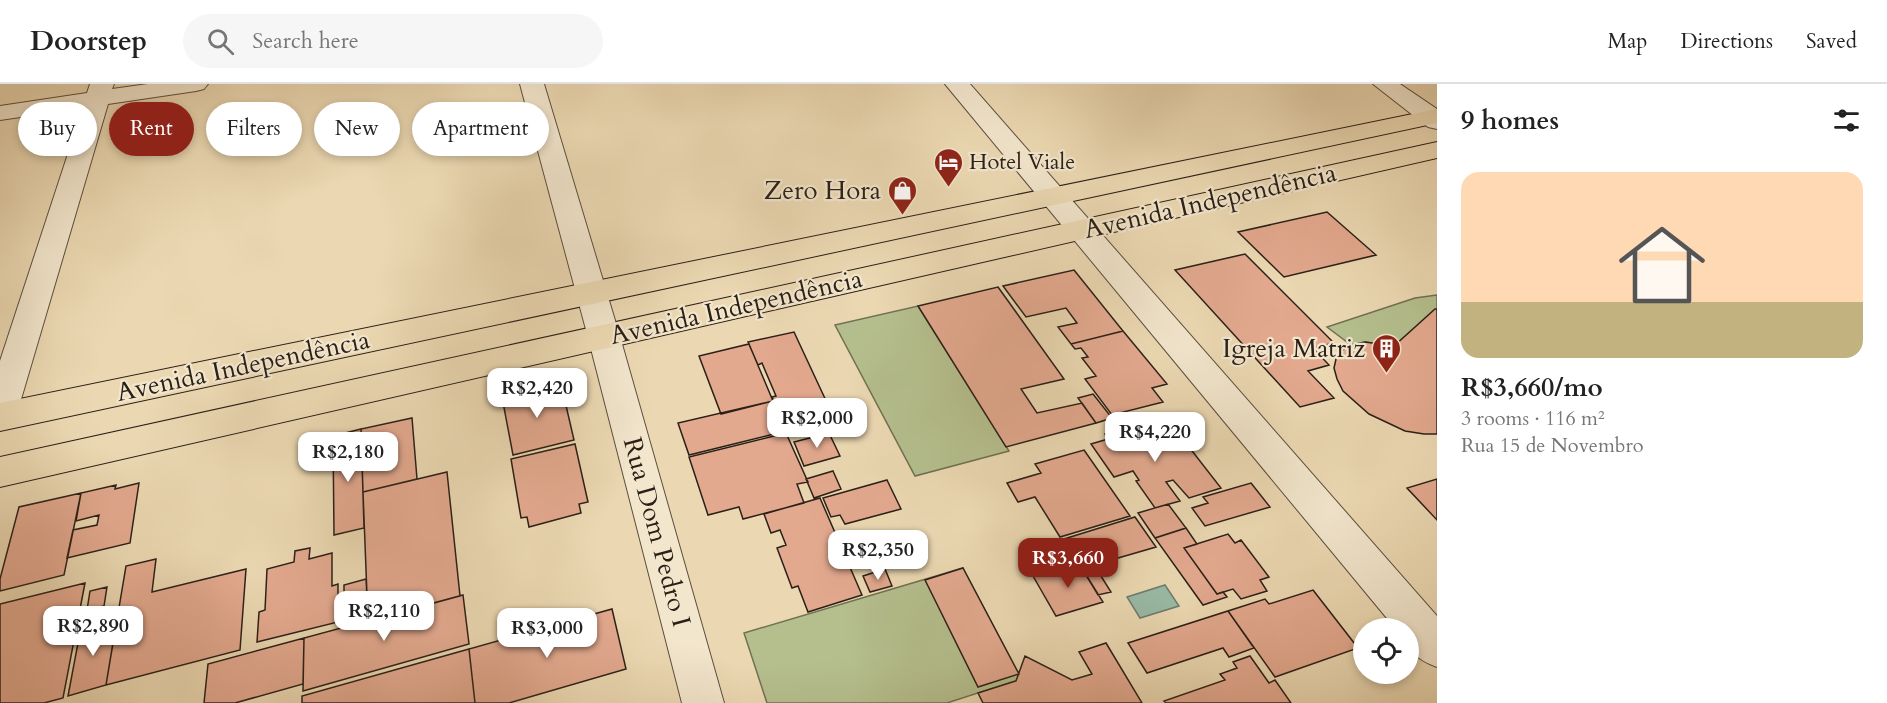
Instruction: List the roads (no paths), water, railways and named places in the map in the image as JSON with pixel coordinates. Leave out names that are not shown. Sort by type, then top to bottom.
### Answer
[{"type":"main road","name":"Avenida Independência","points":[[0,415],[1436,118]]},
{"type":"main road","name":"Avenida Independência","points":[[0,472],[1437,150]]},
{"type":"street","points":[[0,113],[99,91],[196,84]]},
{"type":"street","name":"Rua Dom Pedro I","points":[[532,84],[604,337],[703,703]]},
{"type":"street","points":[[957,84],[1437,647]]},
{"type":"street","points":[[1385,84],[1436,118]]},
{"type":"street","points":[[0,415],[99,91]]},
{"type":"place","name":"Hotel Viale","points":[[948,188]]},
{"type":"place","name":"Zero Hora","points":[[902,216]]},
{"type":"place","name":"Igreja Matriz","points":[[1386,374]]}]
